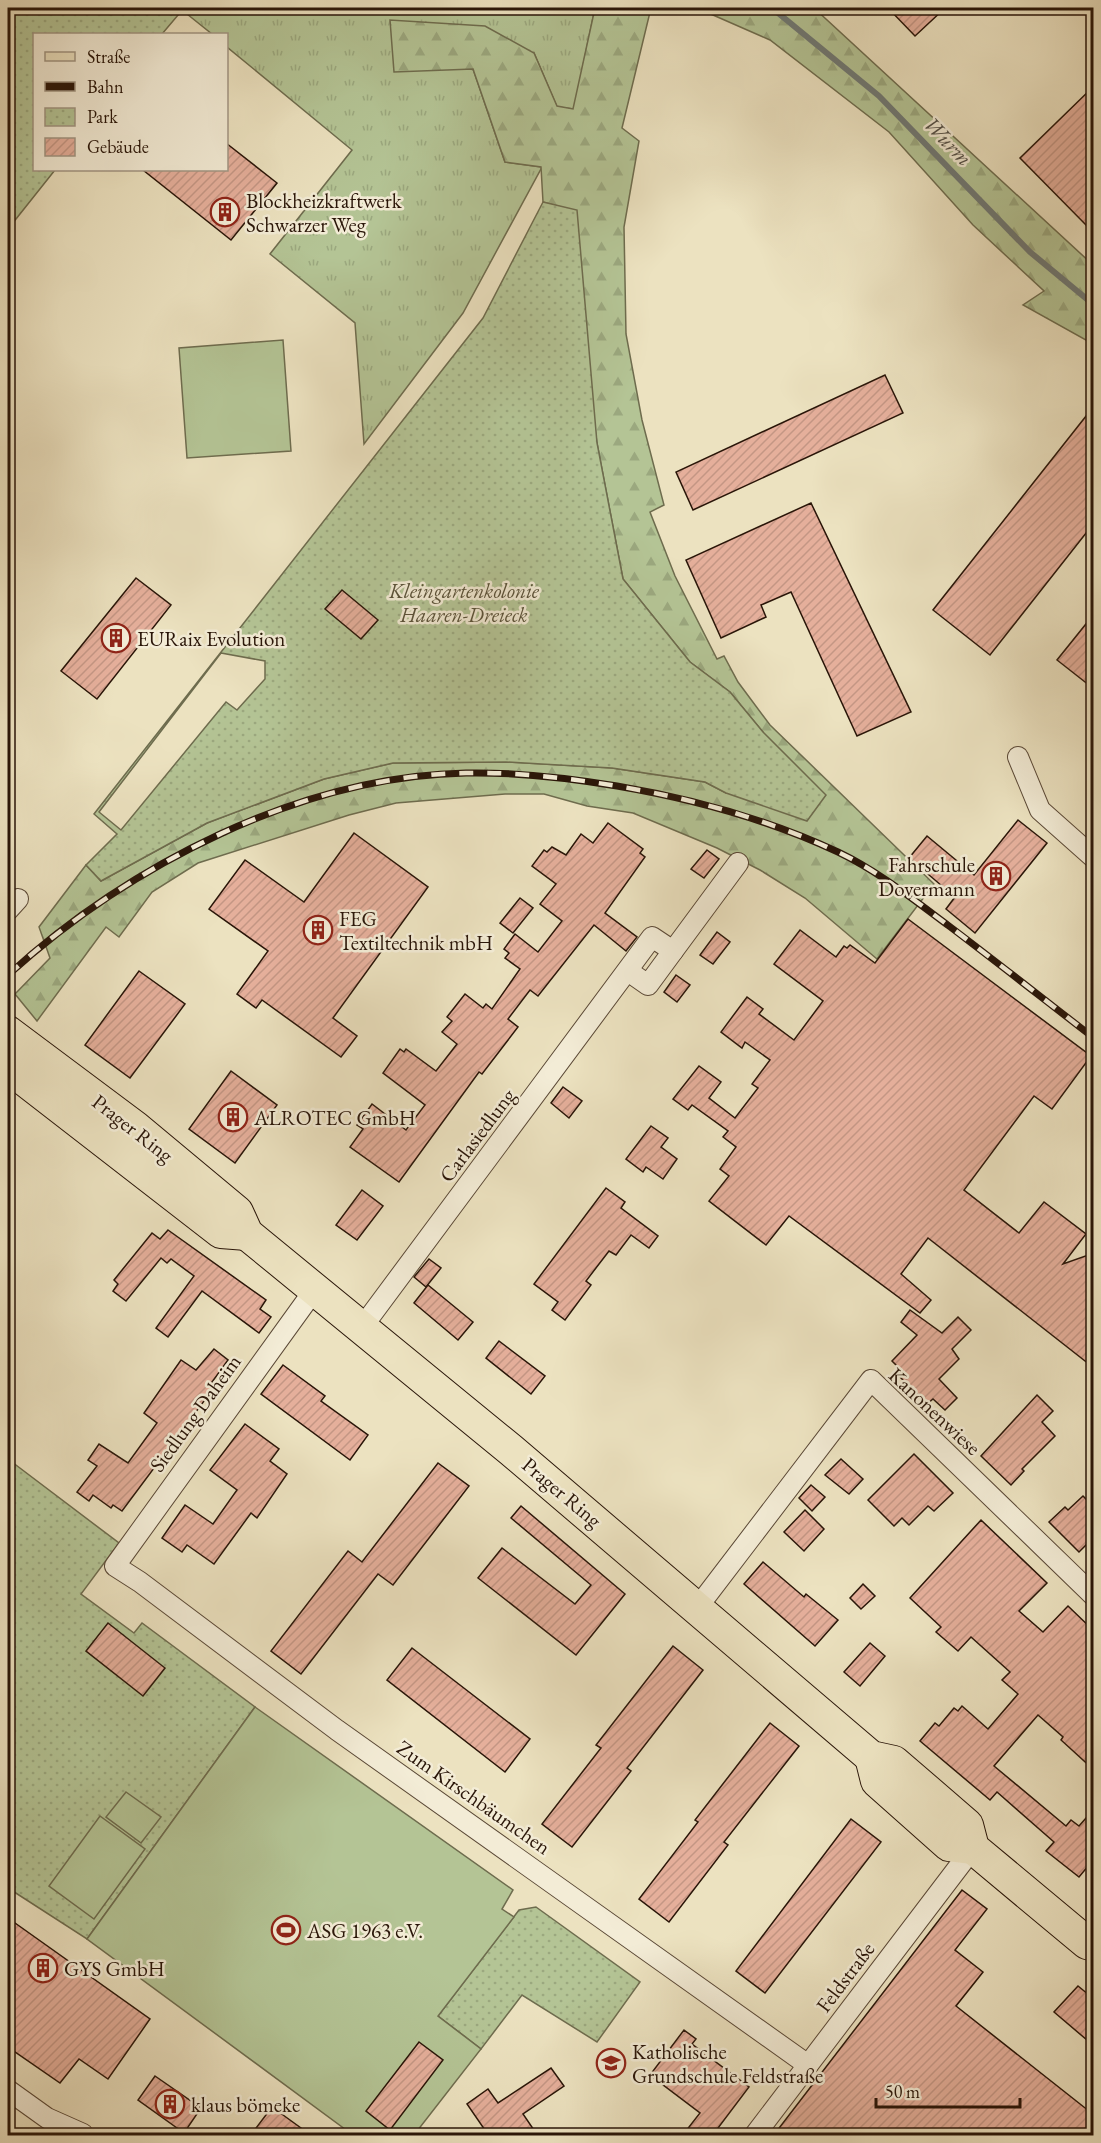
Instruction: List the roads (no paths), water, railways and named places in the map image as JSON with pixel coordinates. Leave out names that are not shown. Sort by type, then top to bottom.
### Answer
[{"type":"main road","name":"Prager Ring","points":[[8,1032],[135,1127],[237,1212],[247,1234],[363,1326],[871,1757],[878,1781],[949,1845],[974,1848],[1091,1950]]},
{"type":"main road","name":"Prager Ring","points":[[8,1067],[222,1232],[247,1234]]},
{"type":"street","points":[[1018,756],[1040,810],[1094,858]]},
{"type":"street","name":"Carlasiedlung","points":[[363,1326],[652,937],[673,951],[738,863]]},
{"type":"street","name":"Siedlung Daheim","points":[[115,1566],[315,1289]]},
{"type":"street","name":"Kanonenwiese","points":[[697,1608],[871,1380],[1094,1596]]},
{"type":"street","name":"Zum Kirschbäumchen","points":[[115,1566],[140,1582],[337,1730],[808,2065]]},
{"type":"street","name":"Feldstraße","points":[[754,2136],[974,1848]]},
{"type":"street","points":[[8,2090],[47,2118],[84,2134]]},
{"type":"waterway","name":"Wurm","points":[[772,8],[879,96],[1030,252],[1094,305]]},
{"type":"railway","points":[[8,975],[55,935],[107,898],[162,864],[220,834],[280,809],[341,790],[404,778],[466,773],[523,775],[617,786],[674,797],[757,820],[838,852],[909,896],[1094,1038]]},
{"type":"place","name":"Blockheizkraftwerk Schwarzer Weg","points":[[225,212]]},
{"type":"place","name":"EURaix Evolution","points":[[116,638]]},
{"type":"place","name":"Fahrschule Dovermann","points":[[996,876]]},
{"type":"place","name":"FEG Textiltechnik mbH","points":[[318,930]]},
{"type":"place","name":"ALROTEC GmbH","points":[[233,1117]]},
{"type":"place","name":"ASG 1963 e.V.","points":[[286,1930]]},
{"type":"place","name":"GYS GmbH","points":[[43,1968]]},
{"type":"place","name":"Katholische Grundschule Feldstraße","points":[[611,2063]]},
{"type":"place","name":"klaus bömeke","points":[[170,2104]]},
{"type":"park label","name":"Kleingartenkolonie Haaren-Dreieck","points":[[464,602]]}]
